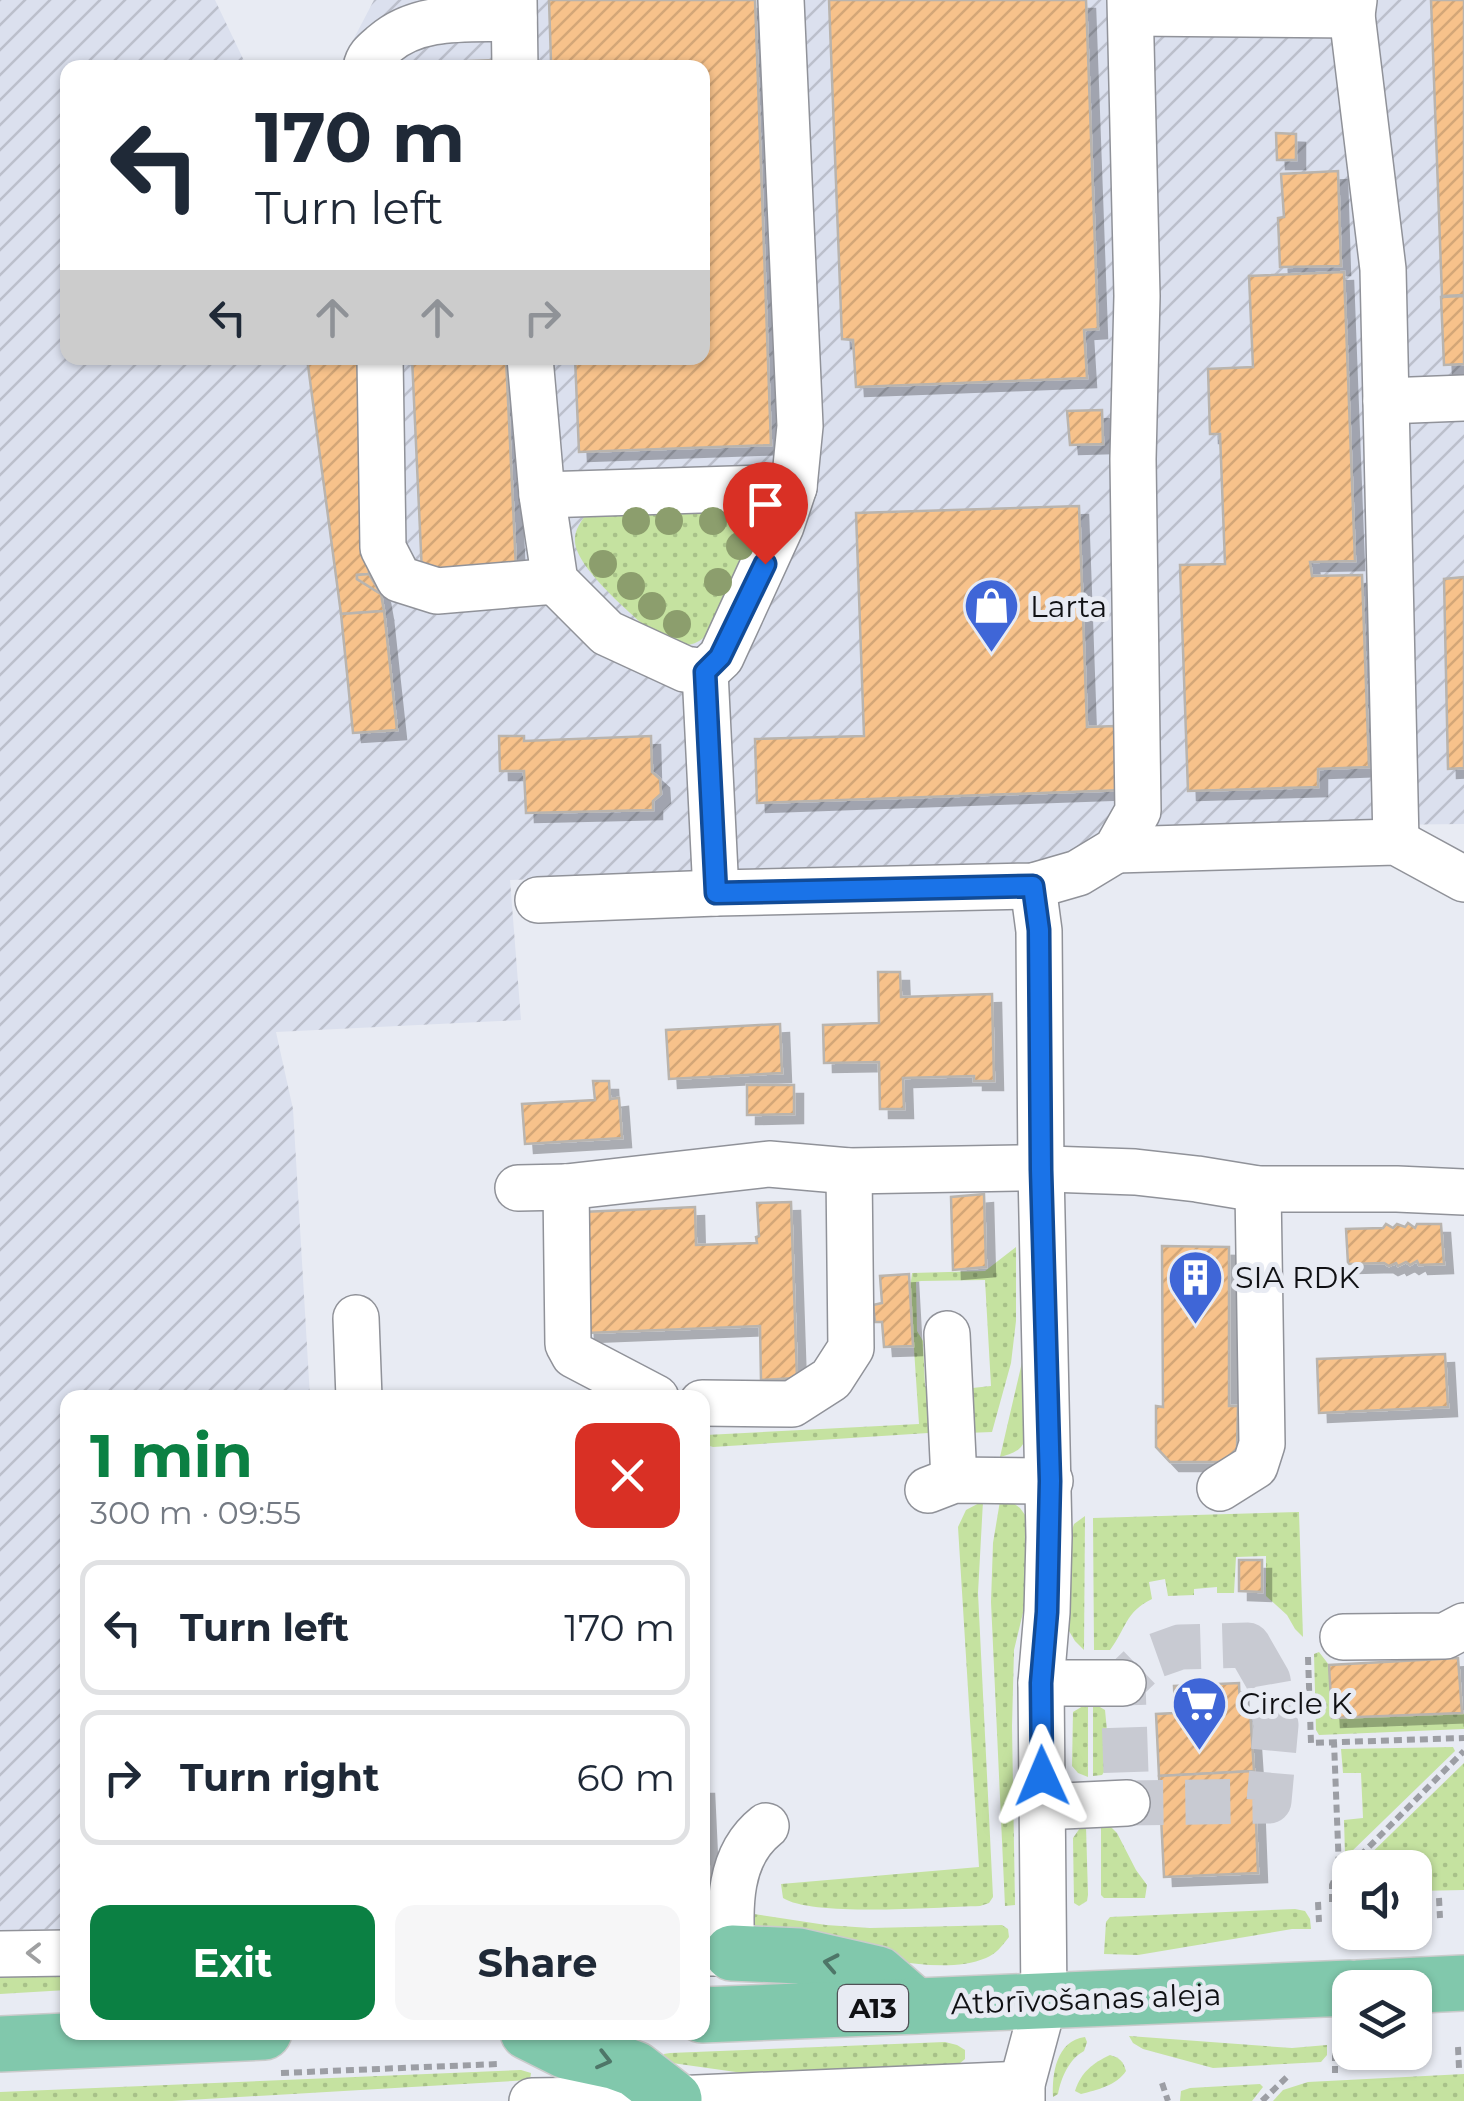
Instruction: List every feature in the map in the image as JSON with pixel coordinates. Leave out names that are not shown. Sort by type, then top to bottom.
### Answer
[{"type":"main road","points":[[717,1953],[799,1956],[878,1974],[916,2006]]},
{"type":"main road","points":[[1432,1985],[1464,1983]]},
{"type":"main road","name":"Atbrīvošanas aleja","points":[[710,2014],[1332,1989]]},
{"type":"main road","points":[[0,2044],[88,2040]]},
{"type":"main road","points":[[544,2040],[566,2051],[635,2069],[674,2099]]},
{"type":"street","points":[[716,893],[705,672],[720,657],[771,551],[794,487],[800,426],[780,0]]},
{"type":"street","points":[[538,900],[1033,886],[1078,873],[1116,850],[1138,811],[1132,459],[1137,296],[1131,6],[1353,7],[1383,269],[1396,842]]},
{"type":"street","points":[[368,60],[398,32],[424,22],[514,9],[515,60]]},
{"type":"street","points":[[380,365],[384,548],[399,579],[437,590],[556,581]]},
{"type":"street","points":[[531,365],[542,496],[556,581],[607,633],[685,669],[705,672]]},
{"type":"street","points":[[1386,402],[1464,398]]},
{"type":"street","points":[[542,496],[794,487]]},
{"type":"street","points":[[1116,850],[1396,842],[1464,878]]},
{"type":"street","points":[[532,2101],[1022,2092],[1044,2002],[1041,1683],[1050,1481],[1039,930],[1033,886]]},
{"type":"street","points":[[518,1188],[769,1164],[850,1171],[1020,1168],[1135,1172],[1258,1189],[1464,1192]]},
{"type":"street","points":[[710,1402],[792,1404],[832,1378],[850,1348],[850,1171]]},
{"type":"street","points":[[566,1186],[568,1344],[574,1355],[641,1390]]},
{"type":"street","points":[[1220,1488],[1255,1466],[1262,1444],[1258,1189]]},
{"type":"street","points":[[356,1318],[359,1390]]},
{"type":"street","points":[[947,1334],[940,1485],[1050,1481]]},
{"type":"street","points":[[1326,1639],[1445,1636],[1464,1626]]},
{"type":"street","points":[[1041,1683],[1123,1682]]},
{"type":"street","points":[[1042,1807],[1127,1803]]},
{"type":"street","points":[[717,1953],[732,1886],[749,1845],[766,1826]]},
{"type":"street","points":[[0,1954],[60,1953]]},
{"type":"path","points":[[1326,1639],[1310,1742],[1464,1738]]},
{"type":"path","points":[[1334,1742],[1338,1850]]},
{"type":"path","points":[[1366,1850],[1464,1751]]},
{"type":"path","points":[[1439,1898],[1440,1918]]},
{"type":"path","points":[[1318,1902],[1319,1922]]},
{"type":"path","points":[[1458,2047],[1459,2068]]},
{"type":"path","points":[[1262,2101],[1289,2075]]},
{"type":"path","points":[[1162,2083],[1168,2101]]},
{"type":"shaded area","points":[[0,0],[215,0],[244,60],[60,60],[60,365],[710,365],[710,60],[343,60],[374,0],[1464,0],[1464,824],[1110,828],[1060,865],[510,880],[521,1020],[276,1032],[293,1109],[310,1390],[60,1390],[60,1929],[0,1930]]},
{"type":"green space","points":[[753,509],[761,519],[728,601],[711,630],[688,645],[664,643],[626,609],[586,566],[575,541],[577,529],[588,512]]},
{"type":"green space","points":[[1016,1247],[1016,1321],[1011,1363],[992,1432],[966,1433],[963,1389],[991,1386],[985,1280],[921,1281],[916,1282],[917,1331],[923,1341],[932,1430],[710,1446],[710,1435],[919,1424],[912,1273],[985,1271]]},
{"type":"green space","points":[[1023,1358],[1025,1440],[1017,1451],[1000,1457]]},
{"type":"green space","points":[[1009,1500],[1028,1519],[1028,1592],[1014,1650],[1015,1905],[1005,1906],[991,1602],[993,1543],[1000,1501]]},
{"type":"green space","points":[[983,1501],[978,1593],[993,1897],[980,1906],[877,1909],[820,1907],[783,1898],[781,1884],[979,1867],[958,1527],[966,1510]]},
{"type":"green space","points":[[1299,1512],[1303,1637],[1266,1596],[1266,1556],[1236,1557],[1234,1593],[1217,1593],[1217,1587],[1194,1589],[1194,1595],[1168,1596],[1165,1579],[1149,1582],[1152,1599],[1131,1615],[1110,1650],[1094,1650],[1093,1518]]},
{"type":"green space","points":[[1085,1516],[1084,1650],[1069,1631],[1070,1536],[1074,1524]]},
{"type":"green space","points":[[1319,1652],[1329,1665],[1332,1718],[1462,1713],[1464,1729],[1319,1735],[1314,1654]]},
{"type":"green space","points":[[1088,1703],[1088,1777],[1072,1766],[1073,1712]]},
{"type":"green space","points":[[1093,1703],[1105,1710],[1110,1763],[1102,1775],[1093,1776]]},
{"type":"green space","points":[[1453,1747],[1455,1751],[1353,1850],[1345,1850],[1344,1820],[1363,1818],[1361,1773],[1343,1773],[1341,1749]]},
{"type":"green space","points":[[1464,1763],[1464,1890],[1432,1891],[1432,1850],[1374,1850]]},
{"type":"green space","points":[[1101,1825],[1117,1833],[1147,1885],[1145,1898],[1101,1895]]},
{"type":"green space","points":[[1086,1826],[1088,1895],[1087,1901],[1079,1906],[1074,1903],[1073,1838]]},
{"type":"green space","points":[[1305,1911],[1311,1929],[1138,1955],[1104,1954],[1106,1922],[1110,1917]]},
{"type":"green space","points":[[747,1913],[870,1928],[1002,1925],[1008,1929],[1009,1937],[993,1954],[970,1963],[914,1964],[793,1947],[763,1933]]},
{"type":"green space","points":[[60,1973],[60,1990],[0,1994],[0,1974]]},
{"type":"green space","points":[[1129,2036],[1292,2048],[1327,2045],[1327,2055],[1321,2062],[1213,2068],[1143,2049]]},
{"type":"green space","points":[[1085,2037],[1084,2051],[1070,2064],[1058,2094],[1053,2097],[1055,2069],[1062,2052]]},
{"type":"green space","points":[[945,2042],[965,2050],[965,2059],[959,2064],[750,2074],[665,2062],[664,2054],[670,2053]]},
{"type":"green space","points":[[1110,2055],[1124,2065],[1126,2071],[1122,2076],[1100,2089],[1081,2094],[1075,2091],[1088,2069]]},
{"type":"green space","points":[[521,2070],[531,2073],[530,2080],[172,2101],[0,2101],[0,2092]]},
{"type":"green space","points":[[1464,2074],[1464,2101],[1273,2101],[1283,2090],[1308,2082]]},
{"type":"green space","points":[[1260,2084],[1263,2087],[1252,2101],[1180,2101],[1181,2091],[1190,2088]]},
{"type":"building","points":[[549,0],[755,0],[771,445],[579,452],[575,365],[710,365],[710,60],[551,60]]},
{"type":"building","points":[[829,0],[1086,0],[1098,329],[1084,330],[1087,378],[856,387],[853,340],[842,339]]},
{"type":"building","points":[[1431,0],[1464,0],[1464,295],[1442,296]]},
{"type":"building","points":[[1276,133],[1296,134],[1296,160],[1277,160]]},
{"type":"building","points":[[1338,171],[1341,266],[1280,267],[1278,218],[1284,217],[1281,174]]},
{"type":"building","points":[[1344,272],[1355,561],[1310,562],[1312,576],[1362,575],[1369,767],[1318,769],[1318,787],[1188,791],[1180,565],[1225,564],[1220,434],[1210,434],[1208,369],[1253,367],[1249,276]]},
{"type":"building","points":[[1464,296],[1464,364],[1444,365],[1441,297]]},
{"type":"building","points":[[308,365],[365,365],[369,574],[357,575],[357,579],[381,594],[384,611],[341,614]]},
{"type":"building","points":[[412,365],[506,365],[516,569],[422,573]]},
{"type":"building","points":[[1102,410],[1103,444],[1070,445],[1067,411]]},
{"type":"building","points":[[1079,506],[1087,727],[1116,726],[1124,790],[757,803],[755,739],[864,736],[856,513]]},
{"type":"building","points":[[369,574],[381,594],[357,579],[357,575]]},
{"type":"building","points":[[1464,577],[1464,768],[1448,769],[1444,579]]},
{"type":"building","points":[[384,611],[397,730],[353,733],[341,614]]},
{"type":"building","points":[[499,736],[524,736],[524,741],[651,736],[652,772],[660,779],[661,794],[653,801],[653,810],[526,813],[524,771],[500,771]]},
{"type":"building","points":[[878,972],[900,972],[901,997],[992,994],[994,1081],[974,1081],[974,1076],[903,1078],[904,1109],[880,1109],[879,1062],[824,1063],[823,1025],[879,1023]]},
{"type":"building","points":[[780,1024],[782,1073],[669,1079],[666,1030]]},
{"type":"building","points":[[593,1081],[609,1081],[610,1099],[619,1098],[622,1138],[525,1144],[522,1104],[595,1100]]},
{"type":"building","points":[[747,1085],[794,1085],[794,1114],[747,1115]]},
{"type":"building","points":[[984,1194],[986,1267],[953,1270],[951,1197]]},
{"type":"building","points":[[791,1202],[797,1378],[761,1380],[760,1326],[586,1333],[582,1212],[695,1207],[696,1245],[757,1243],[757,1203]]},
{"type":"building","points":[[1408,1223],[1415,1228],[1417,1224],[1441,1224],[1444,1264],[1348,1264],[1346,1229],[1383,1228],[1386,1224],[1405,1227]]},
{"type":"building","name":"SIA RDK","points":[[1162,1246],[1229,1247],[1229,1406],[1238,1406],[1237,1449],[1223,1462],[1170,1462],[1156,1447],[1156,1406],[1163,1407]]},
{"type":"building","points":[[909,1274],[913,1346],[884,1347],[882,1322],[875,1322],[873,1305],[882,1303],[880,1276]]},
{"type":"building","points":[[1445,1354],[1448,1407],[1319,1413],[1317,1359]]},
{"type":"building","points":[[1239,1560],[1262,1560],[1262,1592],[1239,1591]]},
{"type":"building","points":[[1458,1658],[1462,1713],[1332,1718],[1329,1665]]},
{"type":"building","points":[[1239,1683],[1240,1711],[1250,1710],[1254,1771],[1159,1776],[1156,1714],[1175,1713],[1174,1686]]},
{"type":"building","points":[[1254,1771],[1258,1873],[1164,1877],[1159,1776]]},
{"type":"tunnel","points":[[1248,1645],[1268,1680],[1276,1725],[1269,1801],[1127,1803],[1123,1683],[1149,1658],[1180,1647],[1248,1645]]},
{"type":"place","name":"Larta","points":[[991,655]]},
{"type":"place","name":"SIA RDK","points":[[1196,1326]]},
{"type":"place","name":"Circle K","points":[[1200,1752]]},
{"type":"route","points":[[765,564],[720,657],[705,672],[716,893],[1033,886],[1039,930],[1050,1481],[1041,1683],[1042,1776]]}]
